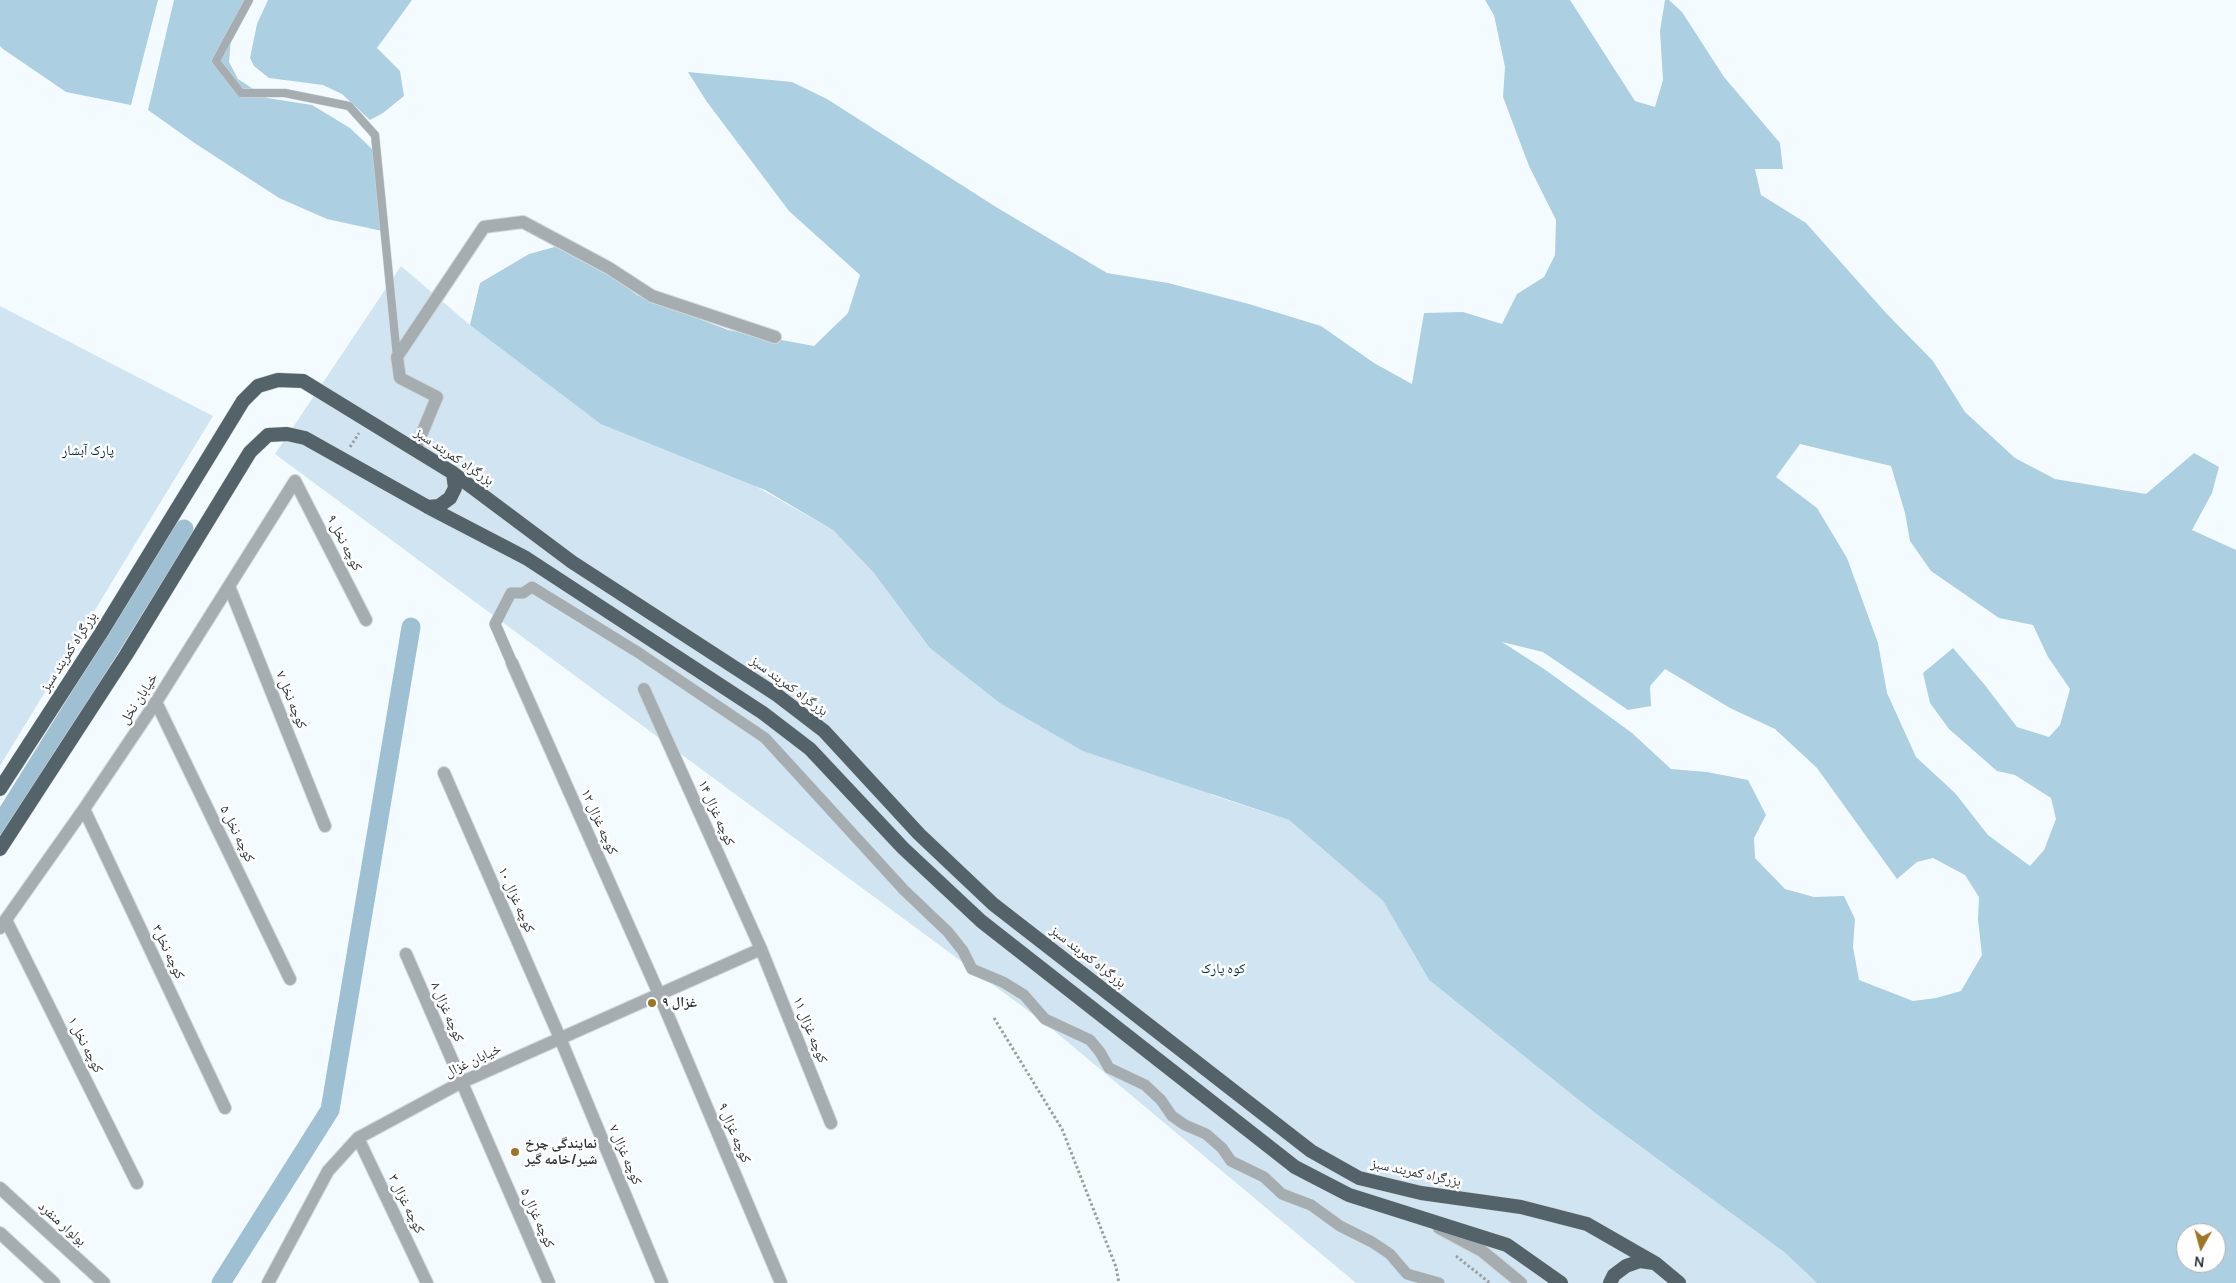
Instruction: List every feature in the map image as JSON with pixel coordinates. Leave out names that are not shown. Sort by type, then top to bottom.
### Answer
[{"type":"highway","name":"بزرگراه کمربند سبز","points":[[0,789],[101,633],[243,401],[258,386],[278,380],[302,381],[454,473],[540,540],[777,695],[824,731],[919,834],[993,904],[1311,1151],[1359,1178],[1421,1193],[1521,1207],[1587,1224],[1655,1263],[1679,1283]]},
{"type":"highway","points":[[0,849],[126,655],[250,452],[268,434],[287,434],[305,438],[428,507],[526,558],[771,719],[810,749],[904,848],[981,921],[1295,1167],[1349,1195],[1508,1245],[1562,1283]]},
{"type":"highway","points":[[428,507],[439,506],[450,498],[455,488],[454,473]]},
{"type":"highway","points":[[1610,1283],[1614,1275],[1626,1266],[1640,1261],[1655,1263]]},
{"type":"street","points":[[415,450],[437,397],[400,378],[397,357],[484,227],[523,222],[608,268],[652,296],[775,337]]},
{"type":"street","name":"خیابان نخل","points":[[3,924],[156,702],[295,481]]},
{"type":"street","name":"کوچه نخل ۹","points":[[295,481],[366,620]]},
{"type":"street","name":"کوچه نخل ۷","points":[[229,586],[325,826]]},
{"type":"street","points":[[512,663],[495,624],[511,594],[523,593],[532,587],[647,658],[765,738],[904,890],[948,932],[963,951],[972,969],[1003,982],[1024,995],[1045,1019],[1090,1040],[1100,1052],[1109,1068],[1145,1085],[1161,1100],[1172,1116],[1185,1125],[1206,1134],[1222,1148],[1231,1161],[1264,1177],[1282,1194],[1310,1205],[1340,1226],[1372,1242],[1390,1254],[1407,1274],[1439,1283]]},
{"type":"street","name":"کوچه غزال ۱۲","points":[[512,663],[659,994]]},
{"type":"street","name":"کوچه غزال ۱۴","points":[[644,689],[761,949]]},
{"type":"street","name":"کوچه نخل ۵","points":[[156,702],[290,979]]},
{"type":"street","name":"کوچه غزال ۱۰","points":[[444,773],[560,1038]]},
{"type":"street","name":"کوچه نخل۳","points":[[84,809],[225,1108]]},
{"type":"street","name":"کوچه نخل ۱","points":[[3,924],[137,1183]]},
{"type":"street","name":"خیابان غزال","points":[[268,1283],[328,1171],[358,1138],[460,1082],[761,949]]},
{"type":"street","name":"کوچه غزال ۱۱","points":[[761,949],[831,1123]]},
{"type":"street","name":"کوچه غزال ۸","points":[[406,954],[460,1082]]},
{"type":"street","name":"کوچه غزال ۹","points":[[659,994],[781,1283]]},
{"type":"street","name":"کوچه غزال ۷","points":[[560,1038],[662,1283]]},
{"type":"street","name":"کوچه غزال ۵","points":[[460,1082],[549,1283]]},
{"type":"street","name":"کوچه غزال ۳","points":[[358,1138],[427,1283]]},
{"type":"street","name":"بولوار منفرد","points":[[0,1188],[104,1283]]},
{"type":"street","points":[[1417,1216],[1482,1251],[1520,1283]]},
{"type":"street","points":[[0,1233],[54,1283]]},
{"type":"lane","points":[[249,0],[216,61],[241,93],[285,93],[349,106],[374,135],[397,357]]},
{"type":"path","points":[[342,458],[368,421]]},
{"type":"path","points":[[994,1018],[1062,1129],[1116,1267],[1119,1283]]},
{"type":"green space","name":"کوه پارک","points":[[401,266],[470,325],[833,530],[874,573],[1212,795],[1289,820],[1383,901],[1429,980],[1595,1113],[1784,1252],[1817,1283],[1356,1283],[1046,1024],[275,454]]},
{"type":"green space","name":"پارک آبشار","points":[[0,306],[213,416],[0,766]]},
{"type":"shaded area","points":[[0,0],[158,0],[131,105],[66,92],[3,49],[0,46]]},
{"type":"shaded area","points":[[174,0],[245,0],[231,38],[229,62],[238,79],[267,98],[312,105],[350,128],[372,149],[384,197],[382,231],[327,219],[279,198],[148,110]]},
{"type":"shaded area","points":[[268,0],[412,0],[377,48],[400,71],[404,96],[383,113],[370,120],[342,94],[323,85],[269,78],[254,66],[250,58],[257,24]]},
{"type":"shaded area","points":[[1485,0],[1570,0],[1635,101],[1655,107],[1663,80],[1660,31],[1665,0],[1669,0],[1682,12],[1724,77],[1780,143],[1783,169],[1755,169],[1761,195],[1806,223],[1886,313],[1933,361],[1965,412],[2015,458],[2055,479],[2146,494],[2194,453],[2219,467],[2212,493],[2192,530],[2236,550],[2236,1283],[1817,1283],[1784,1252],[1595,1113],[1429,980],[1383,901],[1289,820],[1083,751],[1000,703],[930,648],[874,573],[833,530],[765,490],[601,424],[470,325],[480,283],[529,254],[569,243],[637,295],[728,330],[814,346],[848,313],[860,275],[789,211],[707,102],[688,72],[792,82],[827,99],[996,207],[1107,273],[1168,283],[1249,304],[1321,326],[1374,363],[1412,384],[1424,313],[1463,312],[1502,324],[1517,294],[1544,277],[1555,255],[1556,220],[1529,166],[1503,97],[1505,67],[1494,15]],"holes":[[[1800,444],[1891,466],[1905,513],[1910,541],[1931,571],[1999,618],[2033,625],[2048,657],[2070,689],[2060,725],[2049,737],[2017,727],[1953,648],[1923,673],[1930,703],[1949,729],[1997,771],[2015,775],[2051,798],[2056,819],[2044,850],[2030,866],[1988,835],[1955,793],[1916,757],[1887,693],[1878,643],[1847,558],[1817,508],[1776,477]],[[1502,642],[1543,652],[1628,710],[1651,706],[1650,686],[1665,669],[1730,708],[1775,729],[1817,768],[1897,879],[1917,862],[1933,858],[1965,875],[1979,897],[1978,920],[1982,955],[1961,991],[1936,998],[1913,1001],[1859,980],[1853,947],[1855,919],[1844,896],[1814,897],[1785,889],[1755,858],[1754,838],[1766,815],[1748,780],[1707,772],[1671,769],[1632,733],[1547,671]]]},
{"type":"waterway","points":[[0,825],[184,529]]},
{"type":"waterway","points":[[221,1283],[330,1110],[411,627]]},
{"type":"place","name":"غزال ۹","points":[[652,1003]]},
{"type":"place","name":"نمایندگی چرخ شیر/خامه گیر","points":[[515,1152]]}]
